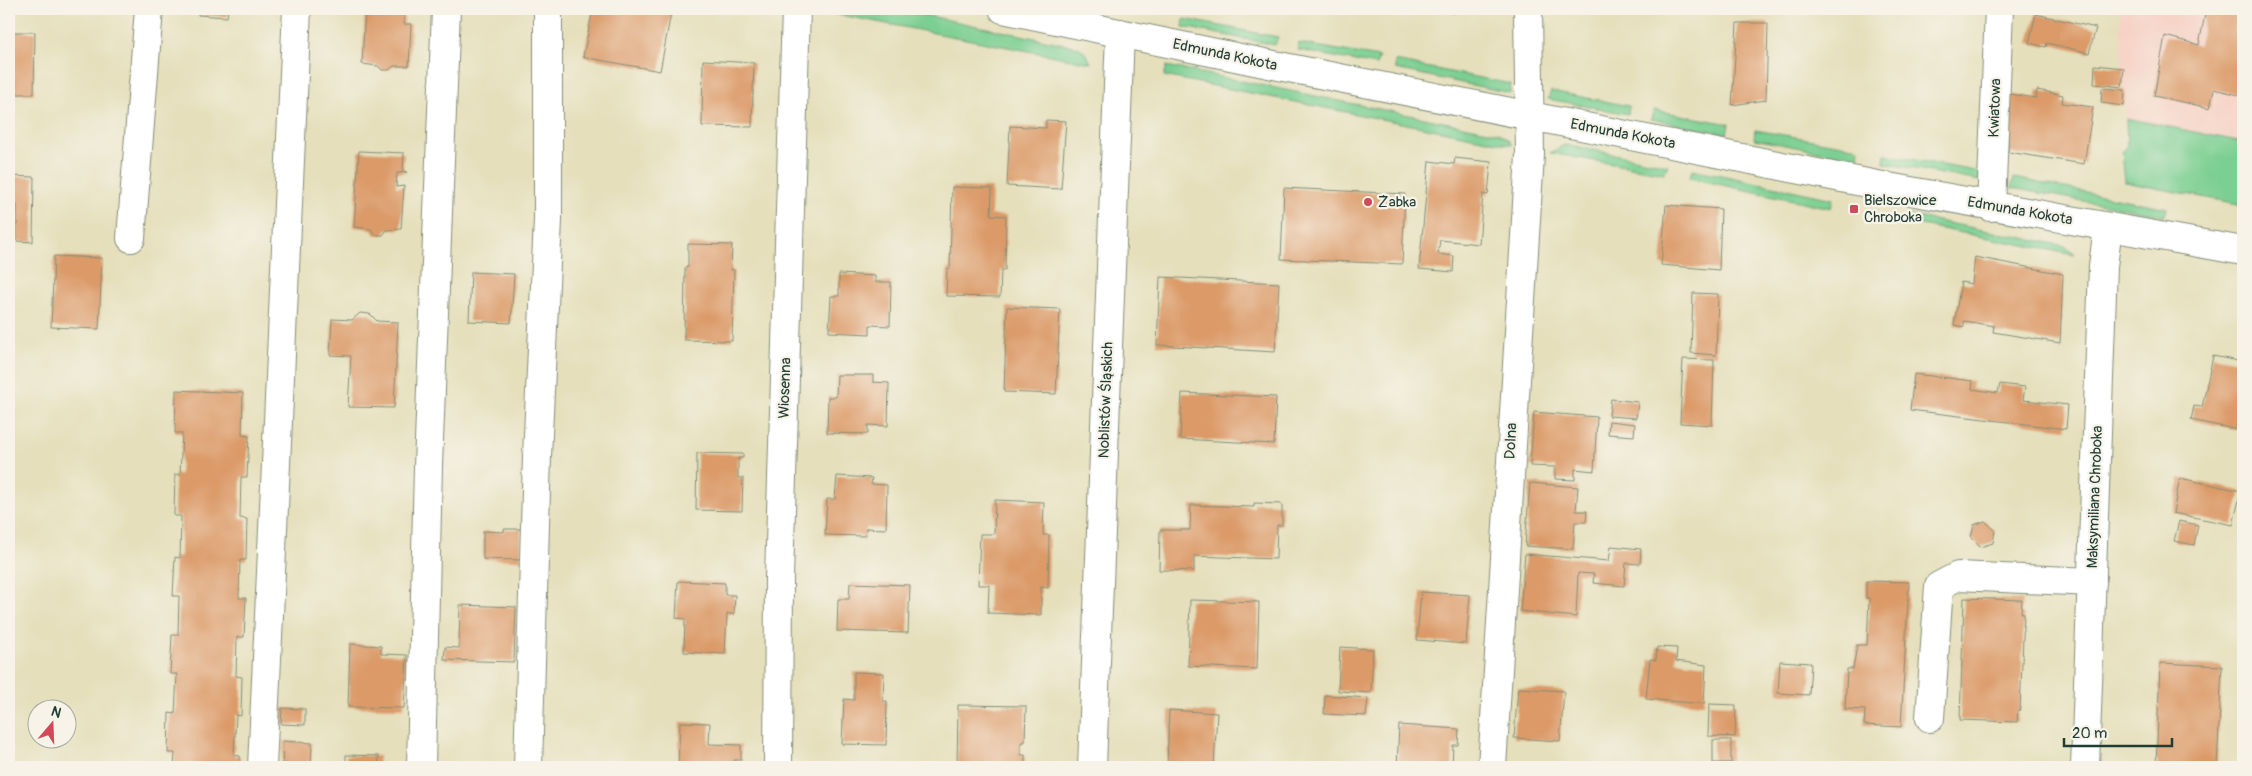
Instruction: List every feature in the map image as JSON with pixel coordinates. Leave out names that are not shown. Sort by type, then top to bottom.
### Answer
[{"type":"street","points":[[131,238],[149,9]]},
{"type":"street","points":[[262,767],[297,9]]},
{"type":"street","points":[[421,767],[428,466],[446,9]]},
{"type":"street","points":[[528,767],[536,466],[548,220],[548,9]]},
{"type":"street","name":"Wiosenna","points":[[778,767],[779,578],[796,9]]},
{"type":"street","name":"Edmunda Kokota","points":[[1003,9],[1991,207],[2243,251]]},
{"type":"street","name":"Dolna","points":[[1492,767],[1530,155],[1528,9]]},
{"type":"street","name":"Kwiatowa","points":[[1991,207],[1999,9]]},
{"type":"street","name":"Noblistów Śląskich","points":[[1092,767],[1120,33]]},
{"type":"street","name":"Maksymiliana Chroboka","points":[[2085,767],[2103,266],[2108,226]]},
{"type":"street","points":[[1930,718],[1938,586],[1958,576],[2092,582]]},
{"type":"shaded area","points":[[2120,9],[2243,9],[2243,205],[2125,182],[2122,152],[2127,147]]},
{"type":"green space","points":[[809,9],[896,9],[1078,47],[1086,53],[1091,63]]},
{"type":"green space","points":[[1184,19],[1278,37],[1275,45],[1183,27]]},
{"type":"green space","points":[[1299,43],[1379,57],[1376,65],[1298,50]]},
{"type":"green space","points":[[1395,61],[1511,84],[1510,93],[1395,69]]},
{"type":"green space","points":[[1167,66],[1498,133],[1509,140],[1512,145],[1164,76]]},
{"type":"green space","points":[[1551,91],[1629,106],[1628,114],[1548,99]]},
{"type":"green space","points":[[1654,110],[1729,124],[1727,134],[1651,119]]},
{"type":"green space","points":[[2126,118],[2243,142],[2243,205],[2125,182],[2122,152],[2127,147]]},
{"type":"green space","points":[[1755,130],[1859,148],[1858,159],[1754,139]]},
{"type":"green space","points":[[1564,145],[1668,165],[1664,173],[1550,153]]},
{"type":"green space","points":[[1885,154],[1980,172],[1979,181],[1884,163]]},
{"type":"green space","points":[[1693,169],[1833,199],[1831,208],[1689,178]]},
{"type":"green space","points":[[2014,178],[2167,208],[2165,216],[2012,188]]},
{"type":"green space","points":[[1907,215],[2065,246],[2075,255],[1906,222]]},
{"type":"building","points":[[198,9],[228,9],[227,17],[198,15]]},
{"type":"building","points":[[365,9],[404,9],[404,24],[411,24],[409,66],[394,66],[389,70],[382,70],[378,66],[362,64]]},
{"type":"building","points":[[593,9],[650,9],[671,13],[660,71],[583,57]]},
{"type":"building","points":[[1449,9],[1500,9],[1500,10],[1449,13]]},
{"type":"building","points":[[2206,9],[2243,9],[2243,96],[2214,89],[2210,108],[2154,96],[2165,36],[2199,45]]},
{"type":"building","points":[[2036,14],[2096,28],[2089,53],[2047,43],[2046,47],[2029,43]]},
{"type":"building","points":[[1737,23],[1768,23],[1766,100],[1732,105]]},
{"type":"building","points":[[9,32],[35,32],[34,94],[9,94]]},
{"type":"building","points":[[703,60],[754,63],[752,127],[702,126]]},
{"type":"building","points":[[2095,65],[2124,68],[2122,87],[2094,84]]},
{"type":"building","points":[[2102,88],[2125,90],[2124,106],[2101,103]]},
{"type":"building","points":[[2037,90],[2063,95],[2062,103],[2093,107],[2084,164],[2008,152],[2009,94],[2036,98]]},
{"type":"building","points":[[1046,120],[1066,121],[1061,189],[1007,186],[1010,126],[1046,128]]},
{"type":"building","points":[[359,151],[404,153],[403,171],[407,172],[397,173],[396,187],[404,186],[401,229],[387,230],[383,235],[375,235],[371,229],[354,227]]},
{"type":"building","points":[[1455,158],[1491,162],[1488,195],[1483,194],[1479,244],[1440,240],[1438,254],[1454,256],[1453,272],[1419,269],[1429,161],[1454,164]]},
{"type":"building","points":[[9,176],[34,177],[33,242],[17,241],[17,205],[9,205]]},
{"type":"building","points":[[952,187],[992,188],[991,215],[1006,216],[1005,270],[1001,270],[1000,297],[946,296],[947,269],[950,268]]},
{"type":"building","points":[[1284,188],[1405,194],[1402,264],[1281,259]]},
{"type":"building","points":[[1666,205],[1721,209],[1719,270],[1661,265]]},
{"type":"building","points":[[688,244],[732,245],[731,270],[734,270],[732,341],[684,340],[685,268],[688,267]]},
{"type":"building","points":[[54,256],[102,258],[99,329],[51,327]]},
{"type":"building","points":[[1975,257],[2063,274],[2060,343],[1993,332],[1994,326],[1964,321],[1964,327],[1954,325],[1961,282],[1972,284]]},
{"type":"building","points":[[471,272],[514,274],[511,323],[469,321]]},
{"type":"building","points":[[839,274],[875,276],[875,282],[891,282],[890,326],[870,325],[870,334],[829,332],[831,296],[839,296]]},
{"type":"building","points":[[1160,277],[1279,283],[1275,352],[1157,345]]},
{"type":"building","points":[[1693,293],[1718,294],[1716,355],[1691,353]]},
{"type":"building","points":[[1007,307],[1060,309],[1056,394],[1004,392]]},
{"type":"building","points":[[360,313],[370,314],[377,321],[398,322],[394,408],[348,407],[351,356],[330,355],[332,319],[352,320]]},
{"type":"building","points":[[2213,356],[2243,362],[2243,431],[2191,420],[2194,406],[2202,407]]},
{"type":"building","points":[[1683,359],[1714,360],[1712,425],[1680,423]]},
{"type":"building","points":[[1914,374],[1973,381],[1972,389],[1998,393],[2000,384],[2025,387],[2023,400],[2068,405],[2066,429],[1910,410]]},
{"type":"building","points":[[837,375],[873,375],[873,382],[889,383],[888,426],[868,425],[868,434],[827,433],[828,397],[836,397]]},
{"type":"building","points":[[176,390],[243,393],[242,435],[249,436],[247,477],[241,477],[240,518],[247,519],[246,560],[240,560],[239,598],[246,598],[244,637],[237,637],[236,676],[242,677],[241,716],[236,715],[234,755],[240,756],[240,767],[174,767],[175,753],[168,753],[169,713],[175,714],[177,674],[170,674],[172,635],[178,635],[179,596],[173,596],[175,557],[180,558],[181,516],[174,516],[175,474],[180,475],[182,433],[175,433]]},
{"type":"building","points":[[1182,393],[1276,397],[1274,444],[1180,439]]},
{"type":"building","points":[[1611,399],[1638,402],[1636,418],[1609,416]]},
{"type":"building","points":[[1534,412],[1597,417],[1594,471],[1575,469],[1575,480],[1555,479],[1555,467],[1530,466]]},
{"type":"building","points":[[1609,421],[1635,424],[1634,436],[1608,434]]},
{"type":"building","points":[[697,453],[743,454],[743,458],[738,458],[738,478],[743,478],[742,511],[696,510]]},
{"type":"building","points":[[837,476],[872,478],[871,484],[887,485],[886,529],[866,528],[865,536],[825,535],[827,499],[835,499]]},
{"type":"building","points":[[2180,478],[2241,491],[2233,525],[2173,513]]},
{"type":"building","points":[[1530,483],[1578,487],[1576,511],[1587,511],[1586,522],[1575,522],[1573,549],[1525,546]]},
{"type":"building","points":[[995,500],[1044,502],[1043,535],[1049,535],[1048,588],[1041,587],[1041,615],[988,613],[989,585],[978,585],[980,534],[994,534]]},
{"type":"building","points":[[1254,503],[1282,504],[1282,525],[1277,525],[1276,559],[1194,556],[1194,571],[1159,570],[1160,530],[1190,530],[1191,505],[1254,507]]},
{"type":"building","points":[[1985,521],[1995,530],[1993,543],[1980,547],[1971,538],[1974,525]]},
{"type":"building","points":[[2179,521],[2198,525],[2194,545],[2174,541]]},
{"type":"building","points":[[504,529],[521,529],[521,560],[483,559],[483,531],[504,532]]},
{"type":"building","points":[[1611,546],[1641,549],[1640,564],[1626,563],[1624,586],[1593,583],[1594,574],[1578,573],[1576,617],[1520,611],[1525,554],[1609,561]]},
{"type":"building","points":[[678,581],[725,583],[725,595],[735,595],[734,614],[727,614],[725,654],[684,652],[685,619],[676,618]]},
{"type":"building","points":[[1866,581],[1909,582],[1901,727],[1864,725],[1865,710],[1845,709],[1847,669],[1853,669],[1857,645],[1867,645],[1869,598],[1866,598]]},
{"type":"building","points":[[850,583],[910,585],[908,633],[837,631],[838,599],[849,599]]},
{"type":"building","points":[[1421,592],[1470,595],[1466,644],[1417,640]]},
{"type":"building","points":[[1964,598],[2022,600],[2021,613],[2024,614],[2020,710],[2018,710],[2017,722],[1960,720]]},
{"type":"building","points":[[1190,600],[1259,602],[1257,669],[1188,666]]},
{"type":"building","points":[[460,605],[516,607],[514,662],[444,660],[445,647],[459,648]]},
{"type":"building","points":[[350,644],[381,646],[381,654],[407,655],[404,708],[348,707]]},
{"type":"building","points":[[1340,647],[1373,649],[1371,693],[1338,691]]},
{"type":"building","points":[[1657,647],[1677,648],[1676,661],[1706,665],[1704,704],[1646,699],[1650,659],[1656,660]]},
{"type":"building","points":[[1780,661],[1811,663],[1809,695],[1778,693]]},
{"type":"building","points":[[2160,663],[2222,666],[2217,767],[2156,767]]},
{"type":"building","points":[[854,672],[884,673],[883,701],[887,701],[886,745],[842,744],[844,699],[854,700]]},
{"type":"building","points":[[1518,688],[1564,691],[1560,741],[1514,738]]},
{"type":"building","points":[[1325,695],[1368,698],[1366,716],[1324,714]]},
{"type":"building","points":[[1709,704],[1736,705],[1735,737],[1708,736]]},
{"type":"building","points":[[958,705],[1026,706],[1025,742],[1021,742],[1021,755],[1025,755],[1025,767],[957,767]]},
{"type":"building","points":[[282,708],[305,709],[305,725],[281,724]]},
{"type":"building","points":[[1169,710],[1217,713],[1214,767],[1167,767]]},
{"type":"building","points":[[680,722],[710,723],[709,744],[741,745],[741,760],[734,760],[733,767],[678,767]]},
{"type":"building","points":[[1399,725],[1459,729],[1458,745],[1453,745],[1452,767],[1397,767]]},
{"type":"building","points":[[1713,740],[1731,740],[1731,763],[1713,763]]},
{"type":"building","points":[[283,741],[312,743],[311,767],[282,767]]},
{"type":"building","points":[[346,755],[379,756],[378,767],[346,767]]},
{"type":"place","name":"Żabka","points":[[1368,202]]},
{"type":"place","name":"Bielszowice Chroboka","points":[[1854,209]]}]
